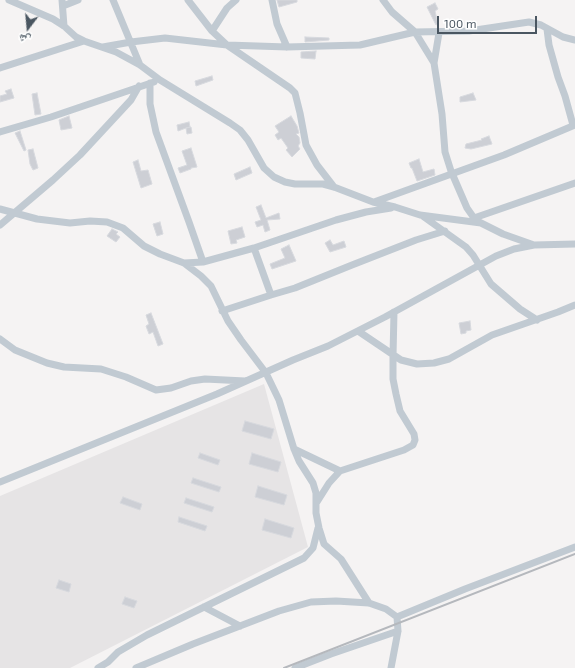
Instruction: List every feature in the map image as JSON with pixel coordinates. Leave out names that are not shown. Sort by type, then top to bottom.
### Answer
[{"type":"street","points":[[9,0],[53,19],[84,42],[116,52],[140,65],[160,80],[240,130],[248,140],[264,168],[274,177],[285,182],[295,184],[323,184],[373,202],[420,215],[481,223]]},
{"type":"street","points":[[64,26],[63,3],[78,0]]},
{"type":"street","points":[[114,0],[140,65]]},
{"type":"street","points":[[188,0],[212,31],[227,44],[295,93],[306,145],[334,187]]},
{"type":"street","points":[[212,31],[227,8],[236,0]]},
{"type":"street","points":[[272,0],[277,24],[287,47]]},
{"type":"street","points":[[383,0],[392,12],[415,32],[434,63]]},
{"type":"street","points":[[100,48],[131,42],[165,38],[227,44],[287,47],[360,45],[415,32],[469,31],[529,22],[541,25],[562,37],[575,40]]},
{"type":"street","points":[[373,202],[504,156],[574,125],[549,45],[547,29]]},
{"type":"street","points":[[439,32],[434,63],[446,152],[452,174],[467,208],[474,218],[481,223],[503,234],[534,245]]},
{"type":"street","points":[[0,68],[84,42]]},
{"type":"street","points":[[0,132],[160,80]]},
{"type":"street","points":[[150,83],[150,104],[156,132],[203,262]]},
{"type":"street","points":[[0,225],[80,155],[131,100],[140,86]]},
{"type":"street","points":[[474,218],[575,183]]},
{"type":"street","points":[[184,263],[203,262],[254,248],[336,220],[366,212],[395,207]]},
{"type":"street","points":[[0,209],[37,219],[55,222],[107,222],[124,228],[144,246],[184,263],[211,286],[222,311],[241,340],[266,373],[280,400],[294,449],[316,493],[318,528],[324,544],[341,559],[370,603]]},
{"type":"street","points":[[420,215],[466,247],[491,284],[520,309],[537,320]]},
{"type":"street","points":[[222,311],[295,288],[359,262],[445,231]]},
{"type":"street","points":[[0,482],[108,440],[328,346],[496,256],[514,249],[534,245],[575,244]]},
{"type":"street","points":[[254,248],[271,295]]},
{"type":"street","points":[[358,331],[401,360],[417,364],[434,364],[449,359],[492,335],[575,305]]},
{"type":"street","points":[[317,502],[329,483],[340,471],[404,450],[412,445],[415,440],[414,434],[400,411],[393,379],[394,312]]},
{"type":"street","points":[[0,339],[15,350],[48,363],[64,368],[101,369],[126,377],[156,390],[171,388],[191,381],[205,379],[247,381]]},
{"type":"street","points":[[294,449],[340,471]]},
{"type":"street","points":[[98,668],[126,647],[304,558],[313,548],[318,528]]},
{"type":"street","points":[[397,618],[465,588],[575,547]]},
{"type":"street","points":[[136,668],[279,611],[311,602],[336,601],[370,603],[386,609],[397,618],[398,631],[391,668]]},
{"type":"street","points":[[204,607],[240,626]]},
{"type":"street","points":[[295,668],[398,631]]},
{"type":"shaded area","points":[[264,384],[308,547],[70,668],[0,668],[0,496]]},
{"type":"building","points":[[277,0],[297,0],[297,2],[279,7]]},
{"type":"building","points":[[435,3],[438,9],[435,11],[438,24],[436,25],[427,7]]},
{"type":"building","points":[[305,37],[329,38],[329,40],[305,42]]},
{"type":"building","points":[[316,51],[315,59],[301,58],[301,52]]},
{"type":"building","points":[[212,76],[213,80],[196,86],[195,81]]},
{"type":"building","points":[[11,89],[14,98],[0,102],[0,96],[7,94],[5,91]]},
{"type":"building","points":[[37,93],[41,114],[35,115],[32,94]]},
{"type":"building","points":[[473,93],[476,100],[460,102],[460,97]]},
{"type":"building","points":[[69,116],[72,128],[61,130],[59,120]]},
{"type":"building","points":[[291,116],[297,126],[299,133],[296,134],[299,137],[300,143],[298,146],[300,149],[292,157],[286,150],[288,148],[281,138],[278,140],[275,135],[279,132],[275,126]]},
{"type":"building","points":[[189,122],[190,127],[178,131],[177,125]]},
{"type":"building","points":[[191,127],[192,133],[187,134],[186,128]]},
{"type":"building","points":[[20,131],[26,150],[24,151],[15,133]]},
{"type":"building","points":[[489,136],[492,144],[471,149],[465,148],[466,144],[482,140],[481,139]]},
{"type":"building","points":[[191,148],[197,167],[180,173],[178,168],[187,165],[182,151]]},
{"type":"building","points":[[33,149],[38,168],[33,170],[30,164],[28,150]]},
{"type":"building","points":[[419,159],[423,172],[434,169],[435,175],[417,181],[409,163]]},
{"type":"building","points":[[138,160],[141,171],[148,170],[152,184],[141,188],[133,162]]},
{"type":"building","points":[[250,167],[252,173],[236,180],[234,174]]},
{"type":"building","points":[[261,205],[266,218],[279,213],[280,219],[267,220],[270,230],[265,232],[263,225],[257,227],[255,222],[261,220],[256,207]]},
{"type":"building","points":[[160,222],[163,234],[157,236],[153,224]]},
{"type":"building","points":[[242,227],[245,237],[236,240],[237,243],[231,244],[228,231]]},
{"type":"building","points":[[112,229],[118,232],[116,234],[120,237],[116,242],[107,236]]},
{"type":"building","points":[[330,240],[333,245],[344,241],[346,247],[330,252],[325,243]]},
{"type":"building","points":[[289,245],[296,261],[272,269],[270,264],[285,258],[281,249]]},
{"type":"building","points":[[151,313],[163,344],[158,346],[153,332],[149,334],[146,326],[149,324],[146,315]]},
{"type":"building","points":[[470,321],[471,330],[461,334],[459,323]]},
{"type":"building","points":[[245,421],[274,429],[271,439],[242,431]]},
{"type":"building","points":[[200,453],[220,460],[218,465],[198,458]]},
{"type":"building","points":[[252,453],[281,462],[278,472],[249,464]]},
{"type":"building","points":[[193,478],[221,487],[219,492],[191,483]]},
{"type":"building","points":[[258,486],[287,495],[284,505],[255,497]]},
{"type":"building","points":[[123,497],[142,504],[140,510],[120,503]]},
{"type":"building","points":[[186,498],[214,507],[212,512],[184,503]]},
{"type":"building","points":[[179,517],[207,526],[205,531],[178,522]]},
{"type":"building","points":[[265,519],[294,528],[291,538],[262,530]]},
{"type":"building","points":[[59,580],[71,584],[69,592],[56,588]]},
{"type":"building","points":[[125,597],[137,601],[134,608],[122,604]]},
{"type":"railway","points":[[284,668],[575,554]]}]
